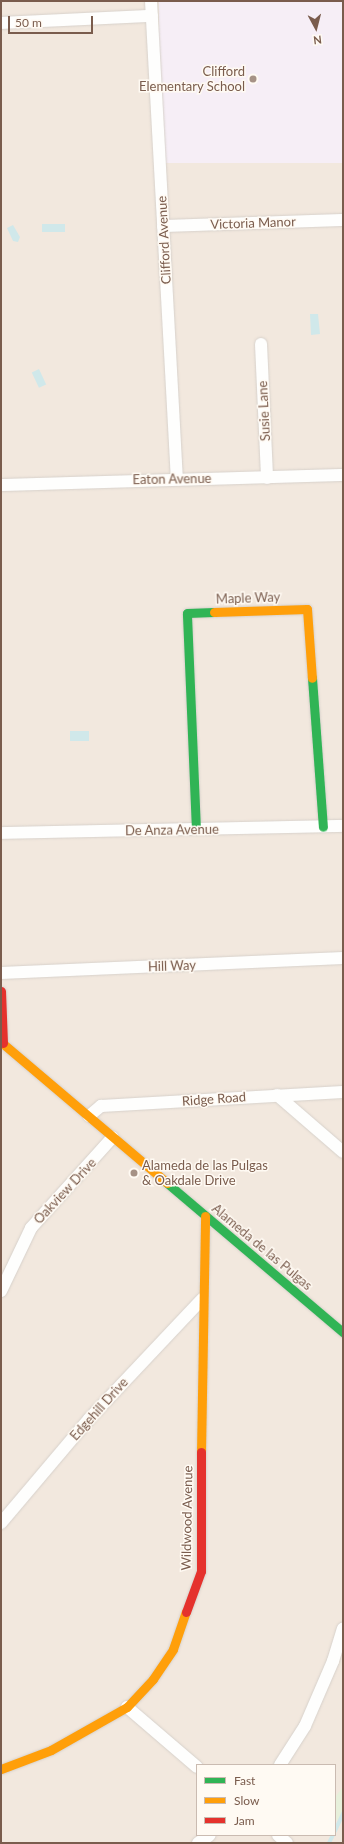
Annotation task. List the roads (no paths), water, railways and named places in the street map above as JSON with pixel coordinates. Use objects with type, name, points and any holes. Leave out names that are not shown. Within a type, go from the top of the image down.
[{"type":"street","name":"Clifford Avenue","points":[[151,1],[176,478]]},
{"type":"street","points":[[1,23],[152,16]]},
{"type":"street","name":"Victoria Manor","points":[[163,226],[343,220]]},
{"type":"street","name":"Susie Lane","points":[[261,344],[267,478]]},
{"type":"street","name":"Eaton Avenue","points":[[1,485],[176,478],[267,478],[343,475]]},
{"type":"street","name":"Maple Way","points":[[196,830],[188,613],[307,608],[323,827]]},
{"type":"street","name":"De Anza Avenue","points":[[1,833],[343,826]]},
{"type":"street","name":"Hill Way","points":[[1,973],[343,958]]},
{"type":"street","points":[[1,991],[2,1043]]},
{"type":"street","name":"Alameda de las Pulgas","points":[[2,1043],[343,1332]]},
{"type":"street","name":"Ridge Road","points":[[89,1116],[101,1106],[343,1092]]},
{"type":"street","points":[[277,1095],[343,1152]]},
{"type":"street","name":"Oakview Drive","points":[[1,1291],[30,1228],[113,1138]]},
{"type":"street","name":"Wildwood Avenue","points":[[1,1769],[58,1747],[92,1730],[127,1707],[153,1679],[173,1649],[200,1571],[202,1299],[205,1216]]},
{"type":"street","name":"Edgehill Drive","points":[[1,1523],[89,1419],[202,1299]]},
{"type":"street","points":[[281,1764],[306,1726],[333,1661],[343,1628]]},
{"type":"street","points":[[127,1707],[196,1766]]},
{"type":"street","points":[[198,1843],[208,1836]]},
{"type":"street","points":[[279,1836],[287,1843]]},
{"type":"water","points":[[42,224],[65,224],[65,232],[42,232]]},
{"type":"water","points":[[13,225],[20,237],[18,242],[13,241],[7,228]]},
{"type":"water","points":[[310,314],[318,314],[320,334],[311,335]]},
{"type":"water","points":[[39,369],[46,384],[39,388],[32,372]]},
{"type":"water","points":[[70,731],[89,731],[89,741],[70,741]]},
{"type":"waterway","points":[[336,1829],[343,1814]]},
{"type":"waterway","points":[[329,1843],[332,1836]]},
{"type":"place","name":"Clifford Elementary School","points":[[253,79]]},
{"type":"place","name":"Alameda de las Pulgas & Oakdale Drive","points":[[134,1173]]}]
